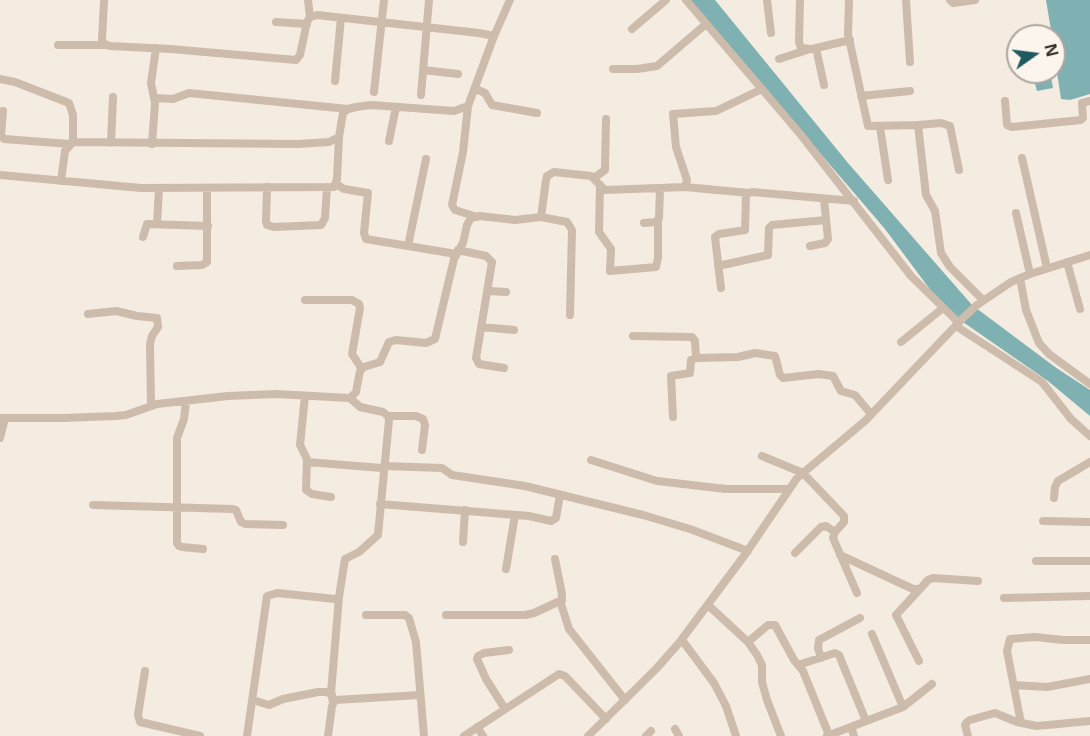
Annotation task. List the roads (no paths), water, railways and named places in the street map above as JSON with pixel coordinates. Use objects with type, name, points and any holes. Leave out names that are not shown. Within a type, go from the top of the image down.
[{"type":"street","points":[[58,45],[156,48],[296,60],[300,55],[308,20],[308,0]]},
{"type":"street","points":[[374,92],[384,0]]},
{"type":"street","points":[[421,94],[429,0]]},
{"type":"street","points":[[510,0],[468,106],[463,152],[452,205],[455,210],[474,216],[515,220],[541,217],[567,222],[572,230],[570,315]]},
{"type":"street","points":[[632,29],[666,0]]},
{"type":"street","points":[[686,0],[762,88],[854,201],[911,276],[959,322],[1041,382],[1071,419],[1090,436]]},
{"type":"street","points":[[767,0],[771,33]]},
{"type":"street","points":[[800,0],[799,42],[801,48],[812,49]]},
{"type":"street","points":[[849,0],[850,40],[868,126],[941,123],[950,126],[959,170]]},
{"type":"street","points":[[906,0],[910,62]]},
{"type":"street","points":[[950,0],[953,3],[975,0]]},
{"type":"street","points":[[104,1],[102,40],[105,45]]},
{"type":"street","points":[[276,22],[308,20],[317,15],[494,36]]},
{"type":"street","points":[[335,81],[341,18]]},
{"type":"street","points":[[614,69],[657,66],[706,24]]},
{"type":"street","points":[[779,59],[850,40]]},
{"type":"street","points":[[152,144],[154,98],[151,83],[156,48]]},
{"type":"street","points":[[812,49],[824,85]]},
{"type":"street","points":[[423,70],[458,74]]},
{"type":"street","points":[[0,79],[69,103],[73,115],[72,143],[65,151],[61,181]]},
{"type":"street","points":[[685,187],[687,180],[676,147],[673,114],[716,111],[762,88]]},
{"type":"street","points":[[476,89],[485,93],[492,105],[537,113]]},
{"type":"street","points":[[861,96],[910,91]]},
{"type":"street","points":[[154,98],[173,99],[189,93],[348,109],[371,105],[454,111],[468,106]]},
{"type":"street","points":[[111,143],[113,97]]},
{"type":"street","points":[[1005,100],[1007,125],[1012,127],[1081,120],[1083,118],[1082,103],[1090,100]]},
{"type":"street","points":[[389,141],[396,107]]},
{"type":"street","points":[[267,188],[266,221],[270,226],[321,225],[325,218],[332,186],[343,114],[348,109]]},
{"type":"street","points":[[3,111],[1,135],[4,139],[72,143],[298,144],[328,142],[339,137]]},
{"type":"street","points":[[606,119],[605,170],[597,181],[599,232],[611,249],[610,271],[656,267],[660,189]]},
{"type":"street","points":[[918,125],[926,195],[935,211],[941,253],[980,303]]},
{"type":"street","points":[[880,127],[888,180]]},
{"type":"street","points":[[1022,158],[1047,268]]},
{"type":"street","points":[[408,246],[426,159]]},
{"type":"street","points":[[541,217],[546,180],[550,173],[575,173],[597,181],[605,190],[685,187],[854,201]]},
{"type":"street","points":[[0,175],[159,188],[332,186],[368,194],[364,233],[366,239],[490,258],[493,267],[477,362],[484,366],[504,368]]},
{"type":"street","points":[[157,224],[159,188]]},
{"type":"street","points":[[177,266],[202,265],[207,262],[207,188]]},
{"type":"street","points":[[721,288],[715,237],[745,230],[745,196],[749,192]]},
{"type":"street","points":[[810,246],[827,242],[824,199]]},
{"type":"street","points":[[1016,213],[1030,274]]},
{"type":"street","points":[[362,369],[380,362],[387,345],[392,340],[426,343],[435,339],[457,252],[463,243],[468,220],[474,216]]},
{"type":"street","points":[[644,223],[658,220]]},
{"type":"street","points":[[718,266],[768,255],[769,228],[772,225],[826,220]]},
{"type":"street","points":[[143,237],[147,224],[208,226]]},
{"type":"street","points":[[588,736],[682,640],[748,550],[789,489],[803,473],[871,414],[959,322],[980,303],[1020,278],[1090,255]]},
{"type":"street","points":[[1067,262],[1080,309]]},
{"type":"street","points":[[1020,278],[1026,310],[1039,343],[1049,354],[1090,384]]},
{"type":"street","points":[[489,291],[506,292]]},
{"type":"street","points":[[305,300],[352,300],[359,304],[352,354],[362,369],[356,392],[350,398]]},
{"type":"street","points":[[901,342],[944,308]]},
{"type":"street","points":[[88,314],[116,311],[157,318],[158,327],[150,344],[151,406]]},
{"type":"street","points":[[482,327],[514,330]]},
{"type":"street","points":[[633,336],[692,337],[695,341],[696,358]]},
{"type":"street","points":[[673,417],[672,376],[690,373],[691,360],[755,353],[772,355],[777,360],[779,372],[783,378],[819,374],[833,376],[841,392],[855,395],[871,414]]},
{"type":"street","points":[[0,438],[3,418],[116,416],[151,406],[228,396],[276,394],[350,398],[360,407],[382,412],[388,416],[416,416],[423,419],[425,424],[422,450]]},
{"type":"street","points":[[305,396],[300,445],[307,462],[306,490],[312,494],[331,497]]},
{"type":"street","points":[[186,402],[184,419],[177,433],[176,535],[179,546],[203,549]]},
{"type":"street","points":[[328,736],[333,698],[339,597],[345,559],[359,552],[369,541],[377,538],[389,425],[388,416]]},
{"type":"street","points":[[762,456],[803,473],[844,516],[844,522],[833,538],[857,593]]},
{"type":"street","points":[[591,460],[657,481],[726,489],[789,489]]},
{"type":"street","points":[[307,462],[382,468],[385,466],[442,468],[455,475],[525,486],[671,523],[748,550]]},
{"type":"street","points":[[1054,498],[1058,481],[1090,462]]},
{"type":"street","points":[[380,504],[465,510],[554,520],[560,495]]},
{"type":"street","points":[[93,505],[233,508],[241,522],[245,524],[283,525]]},
{"type":"street","points":[[463,542],[465,510]]},
{"type":"street","points":[[506,569],[514,515]]},
{"type":"street","points":[[1043,521],[1090,522]]},
{"type":"street","points":[[795,553],[821,527],[826,526],[835,532]]},
{"type":"street","points":[[840,555],[913,589],[920,589]]},
{"type":"street","points":[[555,559],[561,585],[563,611],[571,633],[625,700]]},
{"type":"street","points":[[1036,561],[1090,561]]},
{"type":"street","points":[[919,661],[896,615],[930,579],[978,581]]},
{"type":"street","points":[[246,736],[267,596],[272,593],[335,599],[339,597]]},
{"type":"street","points":[[1004,598],[1090,596]]},
{"type":"street","points":[[446,615],[525,615],[562,600]]},
{"type":"street","points":[[708,606],[748,642],[762,665],[762,682],[781,736]]},
{"type":"street","points":[[366,615],[405,615],[409,618],[416,642],[423,736]]},
{"type":"street","points":[[820,658],[819,640],[860,618]]},
{"type":"street","points":[[748,642],[772,624],[775,625],[812,689],[828,736],[903,707],[933,684]]},
{"type":"street","points":[[872,634],[903,707]]},
{"type":"street","points":[[1021,723],[1007,651],[1010,639],[1035,637],[1090,640]]},
{"type":"street","points":[[682,640],[714,683],[726,706],[736,736]]},
{"type":"street","points":[[505,709],[486,679],[477,659],[484,653],[509,650]]},
{"type":"street","points":[[798,665],[835,654],[839,655],[866,721]]},
{"type":"street","points":[[145,670],[138,715],[140,722],[200,736]]},
{"type":"street","points":[[464,736],[561,674],[606,719]]},
{"type":"street","points":[[1014,685],[1047,687],[1090,679]]},
{"type":"street","points":[[253,700],[269,705],[295,696],[318,692],[333,698],[420,695]]},
{"type":"street","points":[[968,736],[965,725],[967,722],[989,714],[999,713],[1021,723],[1037,726],[1090,721]]},
{"type":"street","points":[[477,727],[483,736]]},
{"type":"street","points":[[851,727],[854,736]]},
{"type":"water","points":[[689,0],[715,0],[848,163],[972,305],[1090,390],[1090,416],[1048,381],[950,313],[885,229]]},
{"type":"water","points":[[1046,0],[1090,0],[1090,94],[1070,100],[1061,99],[1059,84],[1066,84],[1066,24],[1050,24]]},
{"type":"water","points":[[1035,84],[1052,84],[1053,88],[1037,91]]}]
